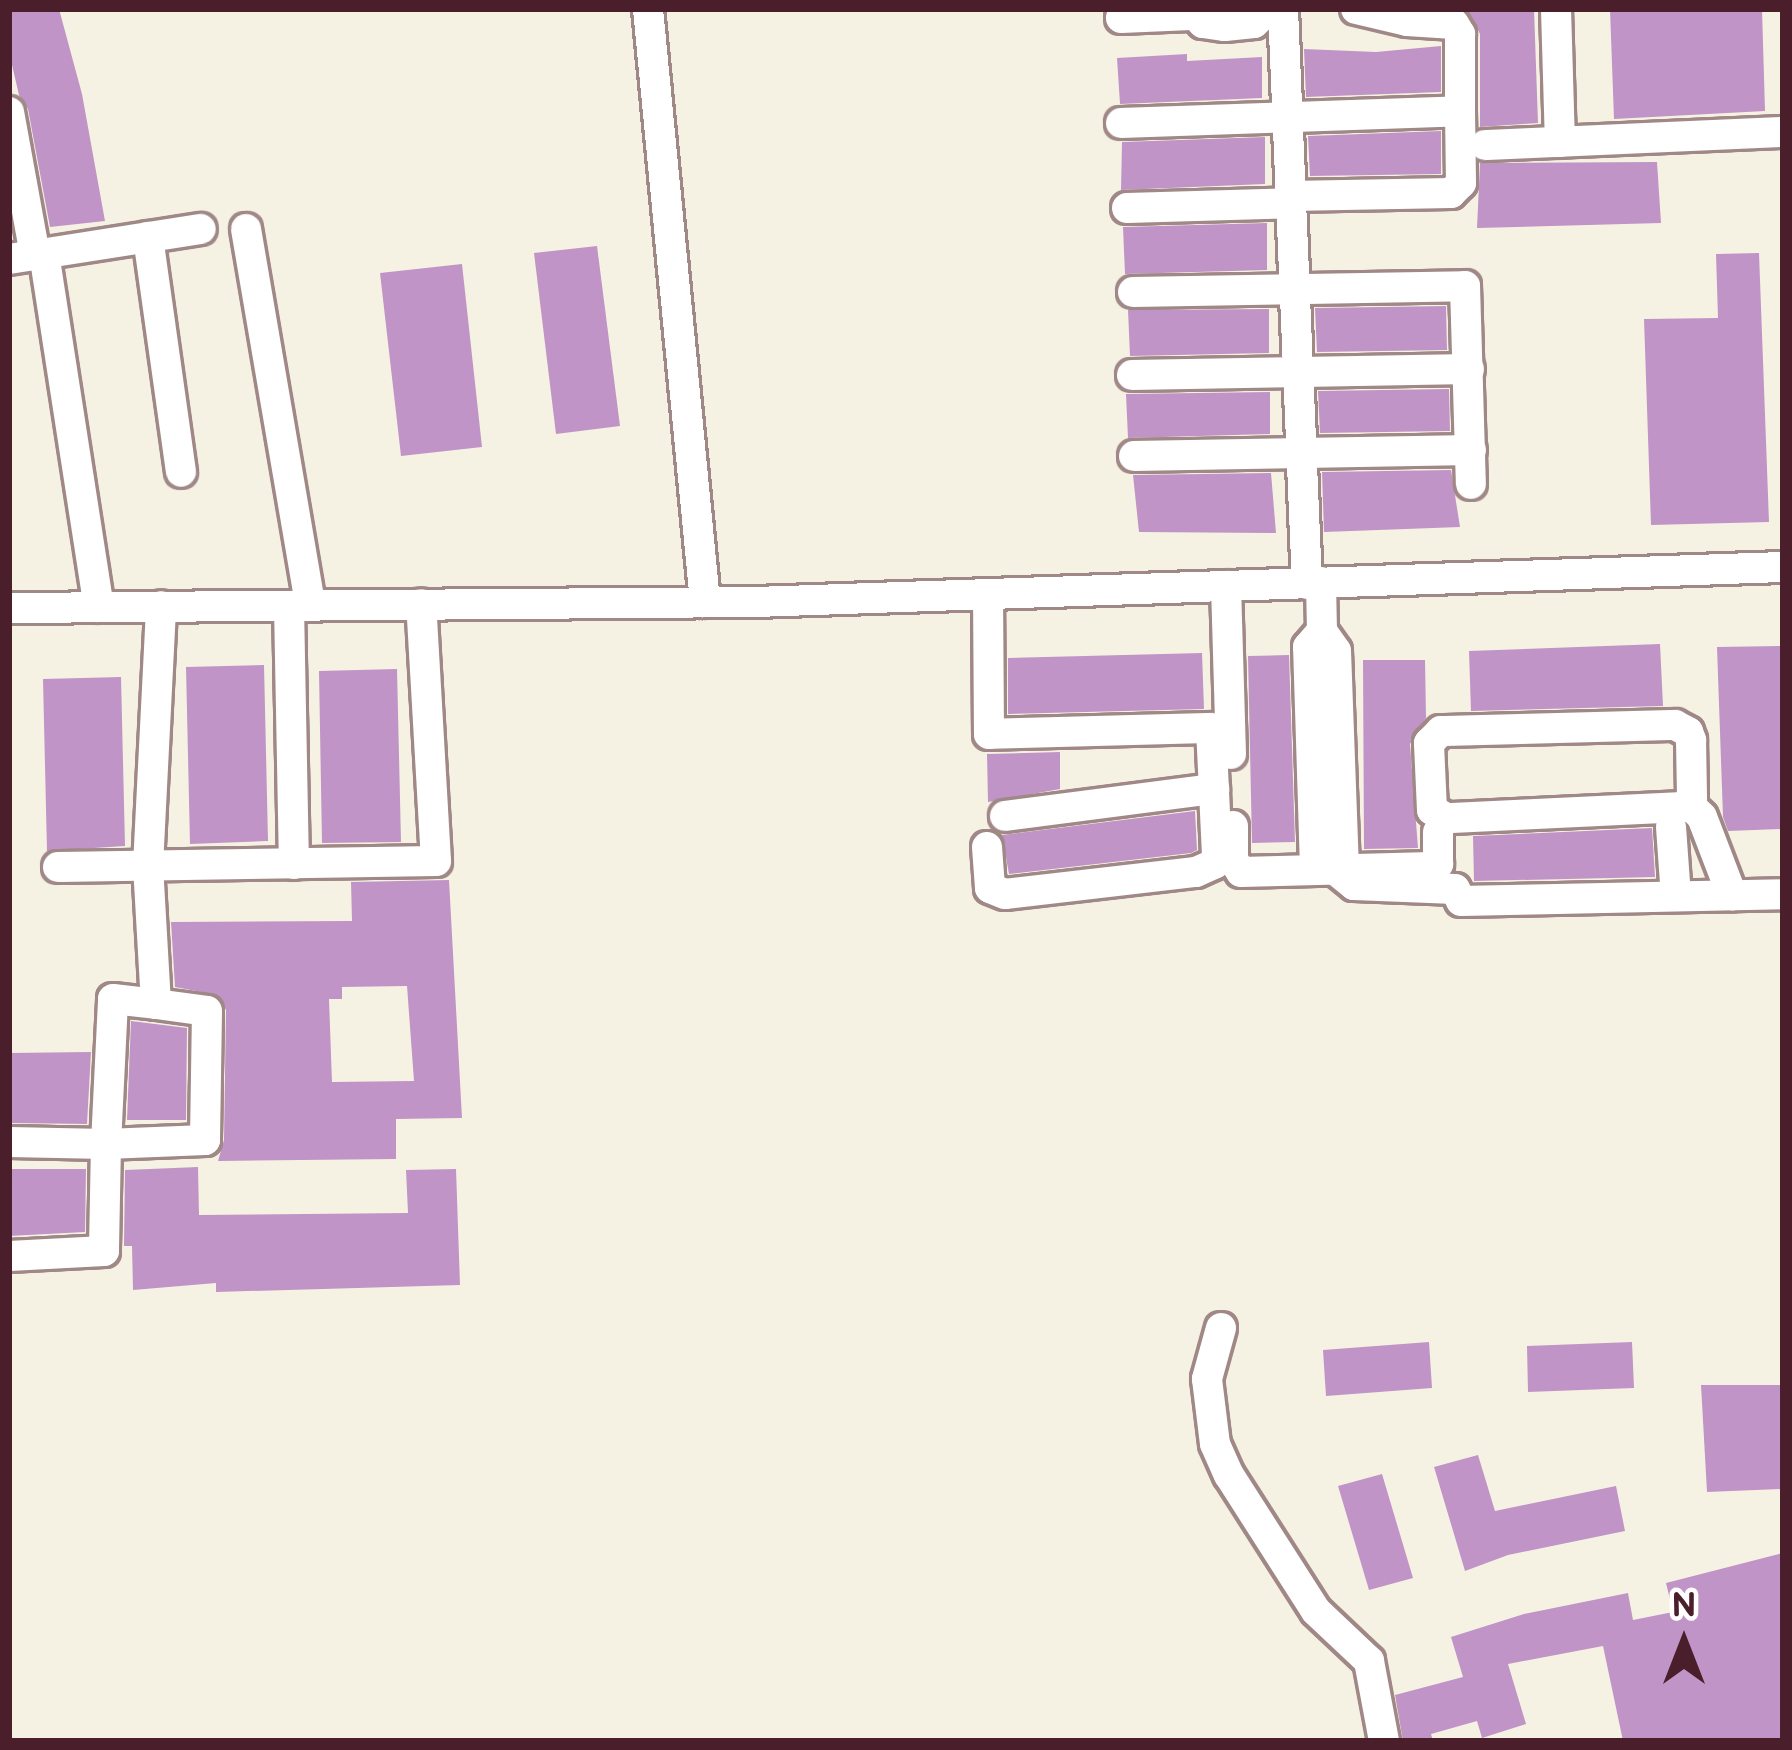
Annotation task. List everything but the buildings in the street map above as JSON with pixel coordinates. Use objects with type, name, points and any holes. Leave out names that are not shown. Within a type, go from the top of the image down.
[{"type":"street","points":[[648,9],[705,602]]},
{"type":"street","points":[[1120,18],[1190,12],[1225,26],[1253,22],[1269,9]]},
{"type":"street","points":[[1283,9],[1301,453],[1322,631],[1308,647],[1330,868]]},
{"type":"street","points":[[1556,9],[1560,142]]},
{"type":"street","points":[[1127,208],[1450,193],[1461,183],[1458,28],[1372,10]]},
{"type":"street","points":[[1121,123],[1460,110]]},
{"type":"street","points":[[9,112],[29,255],[99,607]]},
{"type":"street","points":[[1485,145],[1783,132]]},
{"type":"street","points":[[29,255],[201,229]]},
{"type":"street","points":[[246,229],[299,605],[294,863]]},
{"type":"street","points":[[148,237],[182,472]]},
{"type":"street","points":[[1133,292],[1465,286],[1472,484]]},
{"type":"street","points":[[1132,375],[1469,369]]},
{"type":"street","points":[[1134,456],[1471,450]]},
{"type":"street","points":[[9,608],[705,602],[1783,567]]},
{"type":"street","points":[[987,848],[994,893],[1196,872],[1214,864],[1211,728],[1217,586]]},
{"type":"street","points":[[1217,586],[1235,866],[1241,872],[1436,866],[1447,825]]},
{"type":"street","points":[[988,594],[989,734],[1211,728]]},
{"type":"street","points":[[58,867],[436,861],[422,604]]},
{"type":"street","points":[[155,1004],[148,866],[161,607]]},
{"type":"street","points":[[1676,896],[1688,732],[1675,724],[1441,730],[1429,743],[1430,805],[1447,825],[1461,902],[1783,894]]},
{"type":"street","points":[[1005,816],[1214,789]]},
{"type":"street","points":[[1447,825],[1702,817],[1732,895]]},
{"type":"street","points":[[1330,868],[1366,888],[1455,889]]},
{"type":"street","points":[[9,1142],[106,1144],[206,1140],[207,1011],[112,999],[106,1144],[104,1251],[9,1256]]},
{"type":"street","points":[[1221,1328],[1207,1379],[1215,1444],[1229,1475],[1316,1611],[1369,1661],[1384,1741]]}]
